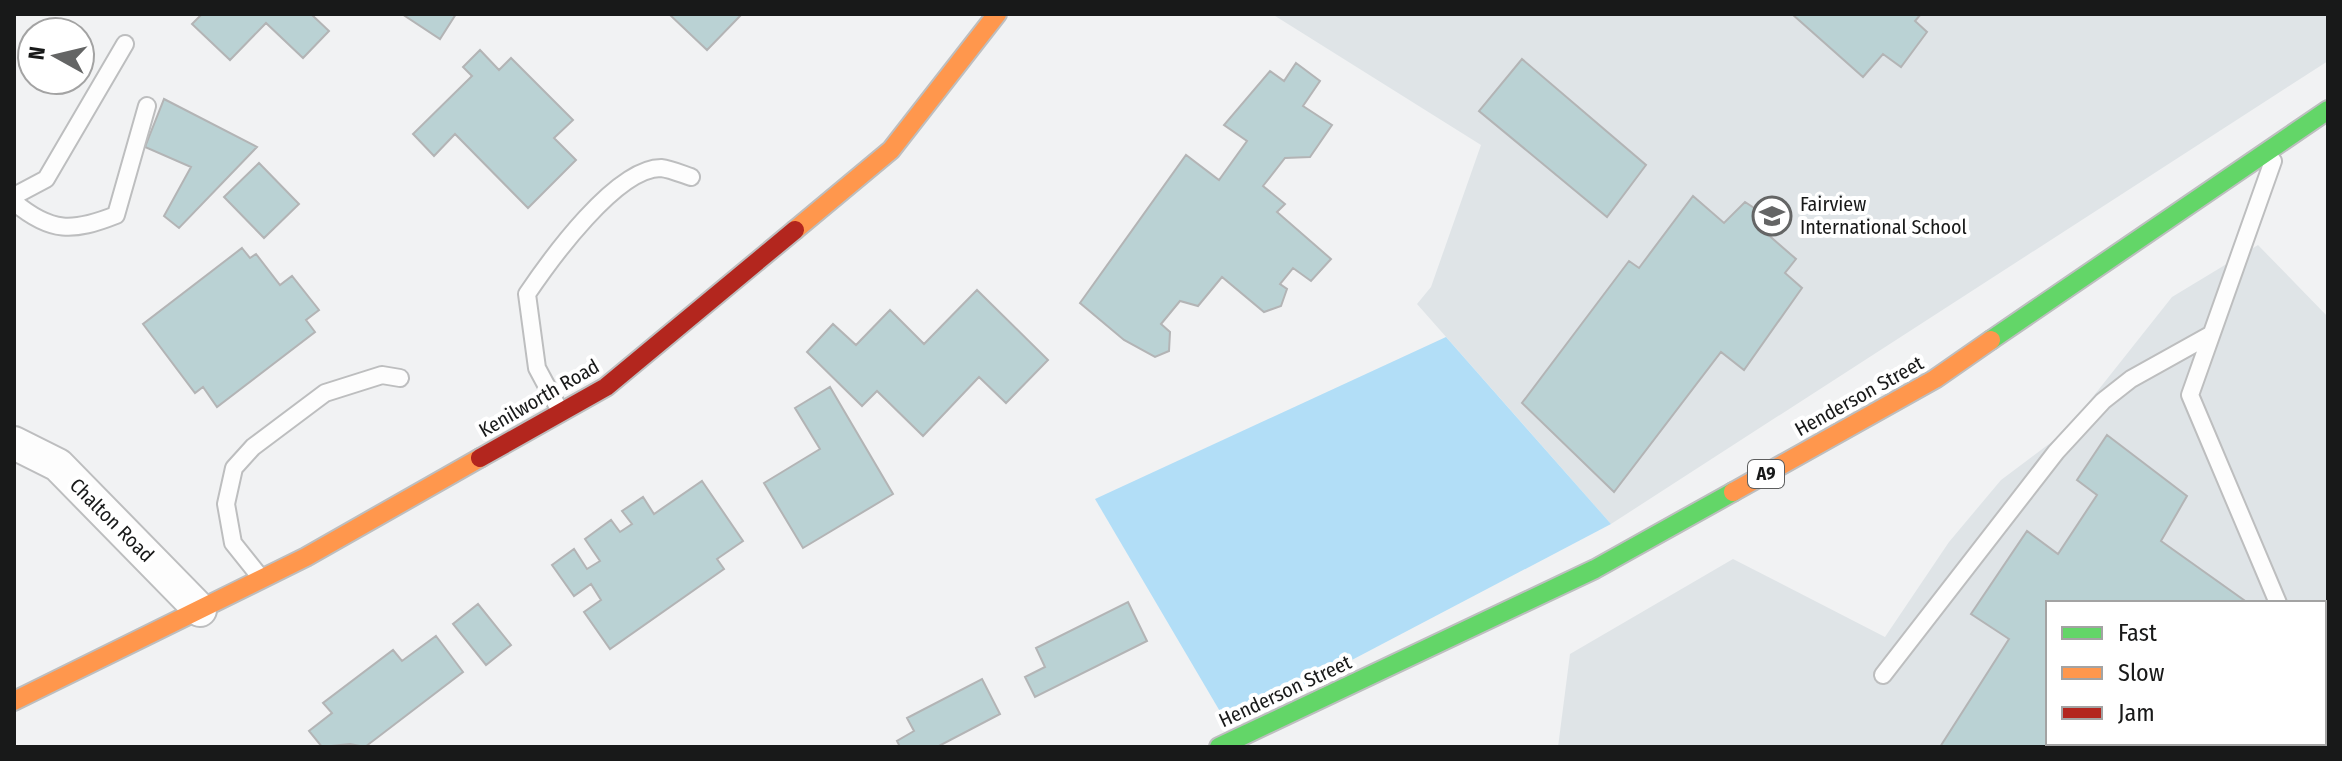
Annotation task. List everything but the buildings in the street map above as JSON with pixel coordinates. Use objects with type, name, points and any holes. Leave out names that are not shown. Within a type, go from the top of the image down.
[{"type":"main road","name":"Kenilworth Road","points":[[14,701],[262,579],[606,387],[891,150],[997,14]]},
{"type":"main road","name":"Henderson Street","points":[[1219,747],[1595,569],[1935,379],[2328,110]]},
{"type":"main road","name":"Henderson Street","points":[[2280,143],[2328,116]]},
{"type":"street","name":"Chalton Road","points":[[14,443],[58,465],[200,610]]},
{"type":"lane","points":[[14,196],[46,179],[125,44]]},
{"type":"lane","points":[[14,202],[36,221],[81,229],[116,215],[147,106]]},
{"type":"lane","points":[[2277,601],[2190,395],[2280,143]]},
{"type":"lane","points":[[561,413],[537,368],[527,294],[563,241],[625,180],[660,168],[691,177]]},
{"type":"lane","points":[[1883,675],[2037,475],[2103,401],[2131,379],[2210,335]]},
{"type":"lane","points":[[262,579],[233,543],[226,504],[234,468],[253,447],[325,393],[382,375],[400,378]]},
{"type":"shaded area","name":"Fairview International School","points":[[1272,14],[2328,14],[2328,61],[1611,524],[1417,304],[1431,287],[1481,145]]},
{"type":"shaded area","points":[[2258,245],[2328,317],[2328,747],[1558,747],[1570,654],[1733,559],[1885,637],[1949,542],[2001,480],[2065,432],[2172,297]]},
{"type":"shaded area","points":[[1446,337],[1611,524],[1228,725],[1095,499]]},
{"type":"traffic: fast","points":[[1991,340],[2328,110]]},
{"type":"traffic: fast","points":[[1219,747],[1595,569],[1733,492]]},
{"type":"traffic: slow","points":[[795,230],[891,150],[997,14]]},
{"type":"traffic: slow","points":[[1733,492],[1935,379],[1991,340]]},
{"type":"traffic: slow","points":[[14,701],[306,557],[480,458]]},
{"type":"traffic: jam","points":[[480,458],[606,387],[795,230]]},
{"type":"place","name":"Fairview International School","points":[[1772,216]]}]
